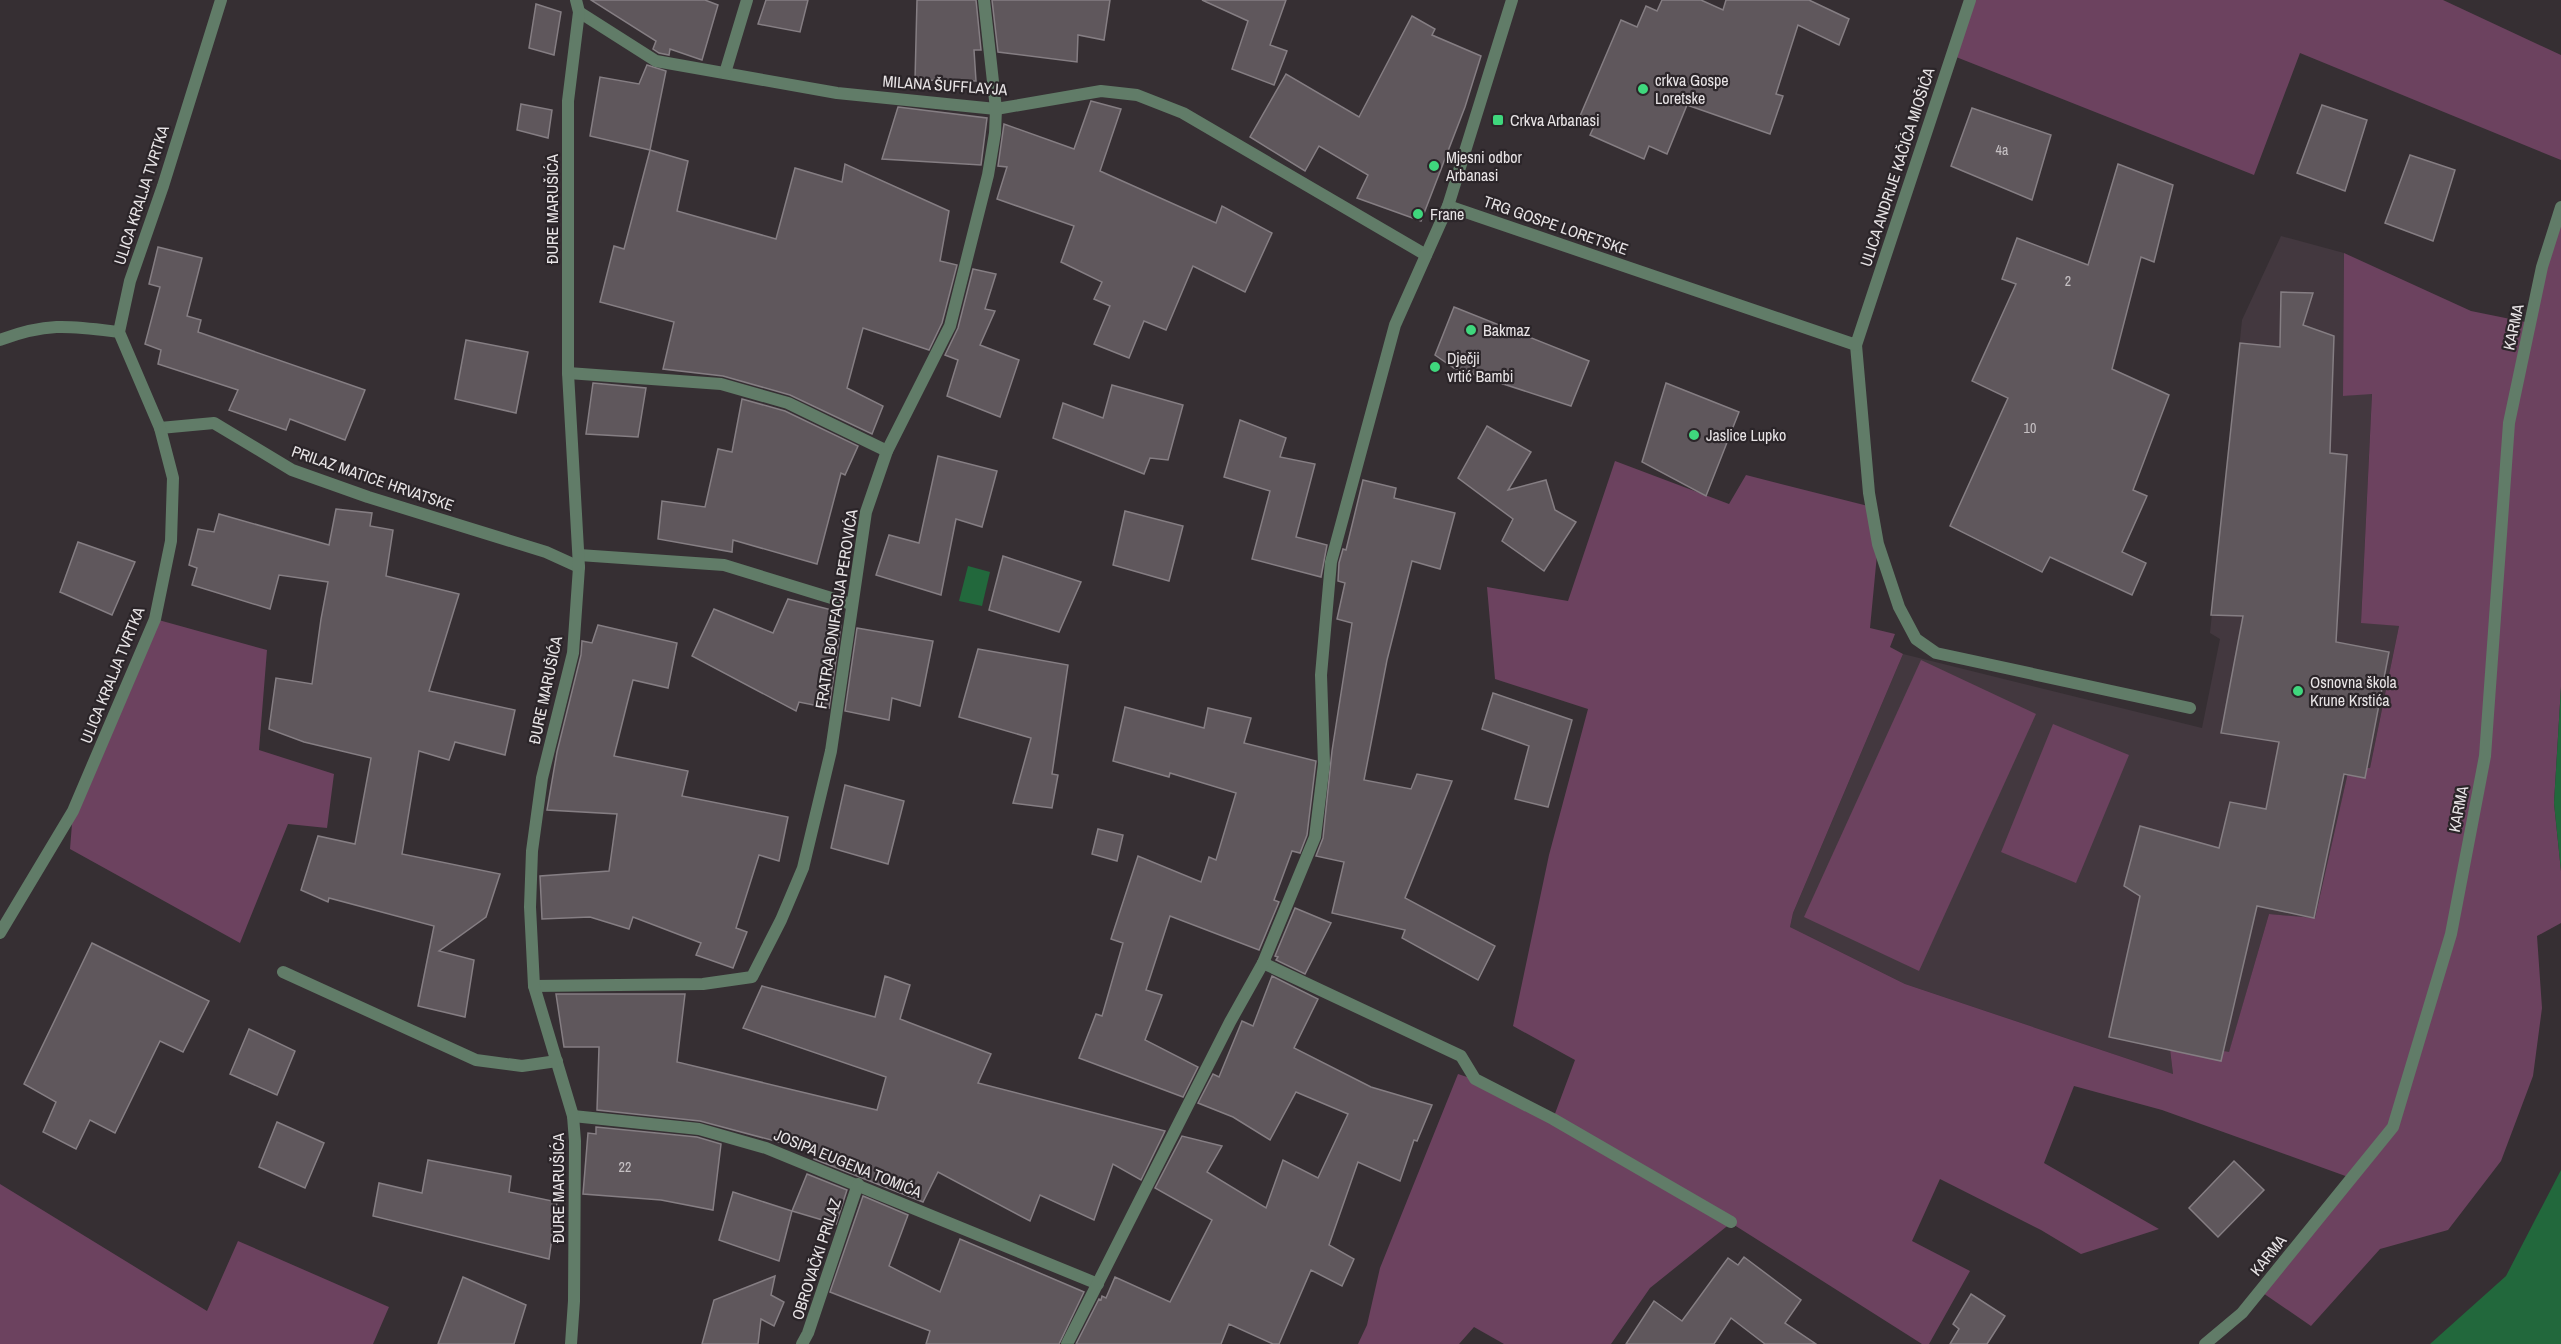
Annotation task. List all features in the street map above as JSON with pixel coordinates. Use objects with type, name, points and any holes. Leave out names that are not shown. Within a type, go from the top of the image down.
[{"type":"street","name":"ULICA KRALJA TVRTKA","points":[[2,925],[73,811],[155,619],[171,541],[172,478],[160,428],[119,332],[130,281],[163,186],[221,0]]},
{"type":"street","points":[[725,74],[747,0]]},
{"type":"street","name":"FRATRA BONIFACIJA PEROVIĆA","points":[[534,986],[703,984],[752,977],[781,920],[803,868],[831,751],[866,512],[887,451],[950,326],[988,175],[996,133],[996,109],[984,0]]},
{"type":"street","points":[[1067,1344],[1230,1022],[1263,963],[1315,837],[1324,764],[1321,675],[1330,562],[1395,325],[1448,206],[1512,0]]},
{"type":"street","name":"ULICA ANDRIJE KAČIĆA MIOŠIĆA","points":[[1856,345],[1971,0]]},
{"type":"street","name":"MILANA ŠUFFLAYJA","points":[[578,6],[656,61],[837,93],[996,109],[1101,91],[1137,94],[1184,113],[1426,255]]},
{"type":"street","name":"ĐURE MARUŠIĆA","points":[[571,1344],[574,1290],[575,1141],[573,1116],[534,986],[530,907],[532,851],[542,778],[573,653],[579,561],[568,373],[568,101],[578,6]]},
{"type":"street","name":"TRG GOSPE LORETSKE","points":[[1448,206],[1856,345]]},
{"type":"street","name":"KARMA","points":[[2205,1344],[2242,1313],[2393,1127],[2451,934],[2485,756],[2509,423],[2542,267],[2561,207]]},
{"type":"street","points":[[0,340],[26,330],[64,325],[119,332]]},
{"type":"street","points":[[1856,345],[1869,493],[1878,544],[1899,607],[1916,639],[1936,653],[2190,708]]},
{"type":"street","points":[[568,373],[722,384],[788,403],[887,451]]},
{"type":"street","name":"PRILAZ MATICE HRVATSKE","points":[[160,428],[214,423],[292,470],[368,497],[579,561]]},
{"type":"street","points":[[579,561],[724,565],[852,604]]},
{"type":"street","points":[[1263,963],[1461,1056],[1475,1079],[1553,1119],[1731,1222]]},
{"type":"street","points":[[283,972],[476,1060],[522,1066],[557,1061]]},
{"type":"street","name":"JOSIPA EUGENA TOMIĆA","points":[[573,1116],[699,1129],[766,1148],[1098,1284]]},
{"type":"street","name":"OBROVAČKI PRILAZ","points":[[802,1344],[808,1333],[858,1184]]},
{"type":"shaded area","points":[[1970,0],[2443,0],[2561,55],[2561,160],[2300,53],[2254,175],[1951,55]]},
{"type":"shaded area","points":[[2561,207],[2561,687],[2554,803],[2561,871],[2561,923],[2537,936],[2542,1008],[2533,1076],[2501,1161],[2448,1230],[2380,1249],[2311,1326],[2260,1291],[2351,1178],[2162,1110],[2074,1086],[2044,1163],[2159,1229],[2081,1254],[2041,1230],[1940,1179],[1912,1241],[1970,1271],[1929,1344],[1922,1344],[1731,1223],[1650,1288],[1611,1344],[1504,1344],[1474,1327],[1459,1344],[1358,1344],[1367,1325],[1380,1268],[1458,1074],[1485,1083],[1553,1119],[1575,1060],[1513,1026],[1549,855],[1588,709],[1495,679],[1487,587],[1568,601],[1615,461],[1729,504],[1746,475],[1872,507],[1878,544],[1870,628],[1895,634],[1890,647],[1903,654],[1793,913],[1790,927],[1905,984],[2173,1074],[2169,1041],[2229,1052],[2269,914],[2315,918],[2349,768],[2370,768],[2399,626],[2361,623],[2372,394],[2343,396],[2344,253],[2471,311],[2530,323]]},
{"type":"shaded area","name":"Osnovna škola Krune Krstića","points":[[2281,236],[2344,253],[2343,396],[2372,393],[2361,622],[2399,626],[2370,768],[2349,769],[2315,919],[2269,914],[2229,1053],[2169,1042],[2173,1074],[1905,984],[1790,927],[1793,913],[1903,654],[2202,728],[2220,639],[2210,633],[2242,320]]},
{"type":"shaded area","points":[[968,566],[990,572],[982,606],[959,601]]},
{"type":"shaded area","points":[[155,619],[267,650],[259,750],[334,774],[327,828],[288,824],[240,943],[70,849],[73,811]]},
{"type":"shaded area","points":[[1921,660],[2036,714],[1919,971],[1804,917]]},
{"type":"shaded area","points":[[2561,687],[2561,871],[2554,803]]},
{"type":"shaded area","points":[[2053,724],[2129,755],[2076,883],[2001,852]]},
{"type":"shaded area","points":[[2561,1170],[2561,1344],[2430,1344],[2506,1276]]},
{"type":"shaded area","points":[[0,1184],[207,1311],[238,1241],[389,1307],[373,1344],[0,1344]]},
{"type":"building","points":[[591,0],[705,0],[718,5],[702,60],[670,49],[669,55],[659,53],[653,49],[656,41]]},
{"type":"building","points":[[766,0],[808,0],[800,32],[758,24]]},
{"type":"building","points":[[917,0],[976,0],[981,50],[974,50],[976,81],[915,80]]},
{"type":"building","points":[[992,0],[1110,0],[1104,40],[1078,35],[1077,62],[998,52]]},
{"type":"building","points":[[1202,0],[1286,0],[1270,45],[1287,51],[1274,85],[1232,69],[1248,21]]},
{"type":"building","points":[[1662,0],[1701,0],[1723,10],[1726,0],[1809,0],[1849,19],[1839,45],[1798,25],[1776,94],[1783,96],[1770,134],[1687,105],[1667,154],[1649,146],[1644,159],[1590,135],[1596,122],[1580,116],[1621,20],[1637,27],[1646,6],[1657,11]]},
{"type":"building","points":[[536,4],[561,12],[554,55],[529,48]]},
{"type":"building","points":[[1412,16],[1435,29],[1432,35],[1481,56],[1465,107],[1421,221],[1357,198],[1368,175],[1319,146],[1305,171],[1250,137],[1286,74],[1359,117]]},
{"type":"building","points":[[647,65],[666,71],[650,150],[590,136],[600,77],[639,84]]},
{"type":"building","points":[[1091,101],[1121,109],[1100,171],[1216,223],[1222,206],[1272,233],[1245,292],[1193,266],[1166,330],[1144,321],[1129,358],[1094,344],[1110,306],[1094,299],[1102,282],[1061,262],[1074,226],[997,199],[1007,167],[998,166],[1004,124],[1074,149]]},
{"type":"building","points":[[521,104],[552,110],[548,138],[517,130]]},
{"type":"building","points":[[2322,105],[2367,120],[2345,191],[2297,173]]},
{"type":"building","points":[[898,107],[987,118],[981,165],[882,159]]},
{"type":"building","points":[[1972,108],[2051,135],[2032,200],[1951,166]]},
{"type":"building","points":[[650,150],[688,161],[677,211],[776,239],[795,168],[842,182],[845,164],[949,211],[940,261],[957,265],[942,323],[929,350],[863,328],[847,388],[883,406],[872,434],[790,395],[723,376],[663,369],[674,322],[600,302],[614,246],[624,249]]},
{"type":"building","points":[[2410,155],[2455,170],[2433,241],[2385,223]]},
{"type":"building","points":[[2118,164],[2173,185],[2154,262],[2141,257],[2112,369],[2169,395],[2133,490],[2147,496],[2122,552],[2146,563],[2132,595],[2050,557],[2042,572],[1950,526],[2008,398],[1972,381],[2016,284],[2002,279],[2017,238],[2088,265]]},
{"type":"building","points":[[158,247],[202,258],[187,316],[201,320],[198,332],[365,390],[345,440],[290,419],[286,430],[229,410],[238,390],[158,364],[161,350],[145,344],[160,287],[149,284]]},
{"type":"building","points":[[973,269],[996,274],[985,309],[995,311],[980,345],[1019,360],[1000,417],[947,396],[958,360],[945,355],[958,328]]},
{"type":"building","points":[[2281,292],[2313,293],[2303,325],[2334,336],[2330,453],[2347,455],[2336,642],[2389,652],[2365,778],[2344,774],[2314,918],[2257,906],[2221,1061],[2109,1037],[2140,896],[2124,886],[2140,826],[2219,848],[2230,802],[2266,809],[2279,742],[2221,733],[2243,616],[2211,615],[2240,343],[2280,347]]},
{"type":"building","points":[[1454,307],[1589,361],[1571,406],[1454,368],[1435,355]]},
{"type":"building","points":[[466,340],[528,352],[516,413],[455,399]]},
{"type":"building","points":[[593,383],[646,388],[638,437],[586,434]]},
{"type":"building","points":[[1666,383],[1739,412],[1706,496],[1642,462]]},
{"type":"building","points":[[1112,385],[1183,405],[1168,460],[1150,458],[1144,474],[1053,438],[1063,403],[1103,418]]},
{"type":"building","points":[[742,399],[785,411],[858,446],[845,475],[841,473],[817,564],[733,540],[732,552],[658,539],[662,501],[705,507],[718,449],[732,452]]},
{"type":"building","points":[[1240,420],[1286,438],[1280,457],[1315,464],[1296,537],[1327,545],[1321,577],[1252,559],[1270,491],[1224,477]]},
{"type":"building","points":[[1487,426],[1531,452],[1508,490],[1546,480],[1555,510],[1576,522],[1544,571],[1502,541],[1513,519],[1458,478]]},
{"type":"building","points":[[938,456],[997,471],[982,527],[956,519],[941,595],[876,575],[889,535],[919,543]]},
{"type":"building","points":[[1363,480],[1396,488],[1394,498],[1455,513],[1440,569],[1412,561],[1387,660],[1364,780],[1411,789],[1417,774],[1452,781],[1405,898],[1495,946],[1478,980],[1402,938],[1405,930],[1332,913],[1344,862],[1316,856],[1323,838],[1332,751],[1352,623],[1337,619],[1345,583],[1338,581],[1339,563],[1343,549],[1346,550]]},
{"type":"building","points":[[336,509],[372,513],[370,526],[393,530],[386,576],[459,594],[429,691],[515,710],[505,755],[455,742],[449,760],[419,751],[402,854],[500,874],[486,917],[439,951],[474,960],[465,1017],[418,1006],[434,926],[329,898],[328,902],[301,890],[318,836],[355,844],[371,758],[304,742],[269,729],[276,678],[312,684],[328,582],[279,575],[270,609],[192,585],[197,568],[189,565],[198,529],[214,532],[219,514],[329,545]]},
{"type":"building","points":[[1125,511],[1183,526],[1169,581],[1113,565]]},
{"type":"building","points":[[78,542],[135,562],[112,615],[60,592]]},
{"type":"building","points":[[1003,556],[1081,582],[1059,632],[989,610]]},
{"type":"building","points":[[788,599],[832,610],[830,623],[841,625],[829,708],[799,702],[796,711],[692,656],[714,609],[773,633]]},
{"type":"building","points":[[598,625],[677,643],[668,688],[633,680],[614,756],[688,771],[682,796],[788,817],[779,861],[759,855],[736,928],[747,932],[733,968],[696,955],[701,943],[633,917],[629,929],[590,917],[542,919],[540,876],[609,871],[617,814],[547,810],[557,752],[581,655],[582,641],[592,643]]},
{"type":"building","points":[[857,628],[933,641],[920,706],[892,698],[889,720],[845,711]]},
{"type":"building","points":[[978,649],[1068,665],[1052,774],[1058,775],[1052,808],[1013,803],[1031,738],[959,717]]},
{"type":"building","points":[[1493,693],[1572,720],[1548,807],[1515,799],[1529,746],[1482,729]]},
{"type":"building","points":[[1125,707],[1204,728],[1208,708],[1251,718],[1244,743],[1316,761],[1307,835],[1300,853],[1292,851],[1274,900],[1279,902],[1259,950],[1170,916],[1146,990],[1162,995],[1145,1040],[1198,1067],[1183,1097],[1079,1058],[1096,1014],[1102,1016],[1123,943],[1111,939],[1138,856],[1201,882],[1209,857],[1216,860],[1236,793],[1170,773],[1169,777],[1113,761]]},
{"type":"building","points":[[845,785],[904,801],[888,864],[831,848]]},
{"type":"building","points":[[1098,829],[1123,835],[1117,861],[1092,854]]},
{"type":"building","points":[[1295,908],[1331,923],[1305,974],[1276,960],[1278,957],[1275,956]]},
{"type":"building","points":[[92,943],[209,1001],[183,1052],[160,1041],[115,1133],[90,1120],[76,1149],[43,1132],[56,1102],[24,1084]]},
{"type":"building","points":[[885,976],[910,985],[900,1019],[991,1054],[978,1083],[1165,1131],[1141,1180],[1113,1164],[1094,1220],[1040,1195],[1030,1221],[938,1172],[923,1202],[814,1159],[816,1152],[700,1121],[597,1110],[599,1047],[564,1047],[556,994],[685,994],[677,1062],[877,1110],[886,1077],[743,1028],[762,986],[875,1017]]},
{"type":"building","points":[[1272,976],[1318,999],[1294,1048],[1371,1087],[1432,1105],[1417,1141],[1414,1140],[1400,1181],[1358,1162],[1329,1245],[1354,1259],[1342,1286],[1311,1270],[1279,1344],[1273,1344],[1229,1324],[1221,1344],[1076,1344],[1099,1299],[1101,1300],[1102,1296],[1106,1298],[1115,1277],[1170,1302],[1212,1220],[1155,1188],[1182,1136],[1222,1146],[1207,1172],[1266,1208],[1283,1160],[1318,1178],[1348,1114],[1296,1092],[1270,1140],[1233,1117],[1198,1103],[1213,1074],[1219,1077],[1242,1021],[1253,1026]]},
{"type":"building","points":[[249,1029],[295,1051],[277,1095],[230,1074]]},
{"type":"building","points":[[277,1122],[324,1143],[305,1188],[259,1167]]},
{"type":"building","points":[[596,1127],[697,1137],[721,1144],[713,1210],[661,1200],[583,1194],[588,1133],[596,1134]]},
{"type":"building","points":[[428,1160],[511,1176],[509,1192],[557,1202],[549,1259],[373,1216],[379,1183],[422,1193]]},
{"type":"building","points":[[2234,1161],[2264,1190],[2218,1237],[2189,1208]]},
{"type":"building","points":[[807,1174],[847,1190],[836,1224],[792,1211]]},
{"type":"building","points":[[733,1192],[792,1211],[779,1261],[719,1240]]},
{"type":"building","points":[[863,1196],[908,1215],[889,1266],[940,1292],[960,1239],[1084,1292],[1059,1344],[926,1344],[930,1331],[830,1292]]},
{"type":"building","points":[[1744,1257],[1801,1300],[1785,1323],[1816,1344],[1765,1344],[1731,1318],[1714,1344],[1626,1344],[1654,1301],[1682,1321],[1728,1258],[1738,1265]]},
{"type":"building","points":[[775,1276],[771,1295],[784,1302],[774,1326],[761,1319],[758,1344],[702,1344],[714,1300]]},
{"type":"building","points":[[463,1277],[526,1305],[514,1344],[438,1344]]},
{"type":"building","points":[[1971,1294],[2005,1316],[1987,1344],[1950,1344],[1959,1329],[1953,1324]]},
{"type":"place","name":"crkva Gospe Loretske","points":[[1643,89]]},
{"type":"place","name":"Crkva Arbanasi","points":[[1498,120]]},
{"type":"place","name":"Mjesni odbor Arbanasi","points":[[1434,166]]},
{"type":"place","name":"Frane","points":[[1418,214]]},
{"type":"place","name":"Bakmaz","points":[[1471,330]]},
{"type":"place","name":"Dječji vrtić Bambi","points":[[1435,367]]},
{"type":"place","name":"Jaslice Lupko","points":[[1694,435]]},
{"type":"place","name":"Osnovna škola Krune Krstića","points":[[2298,691]]}]
